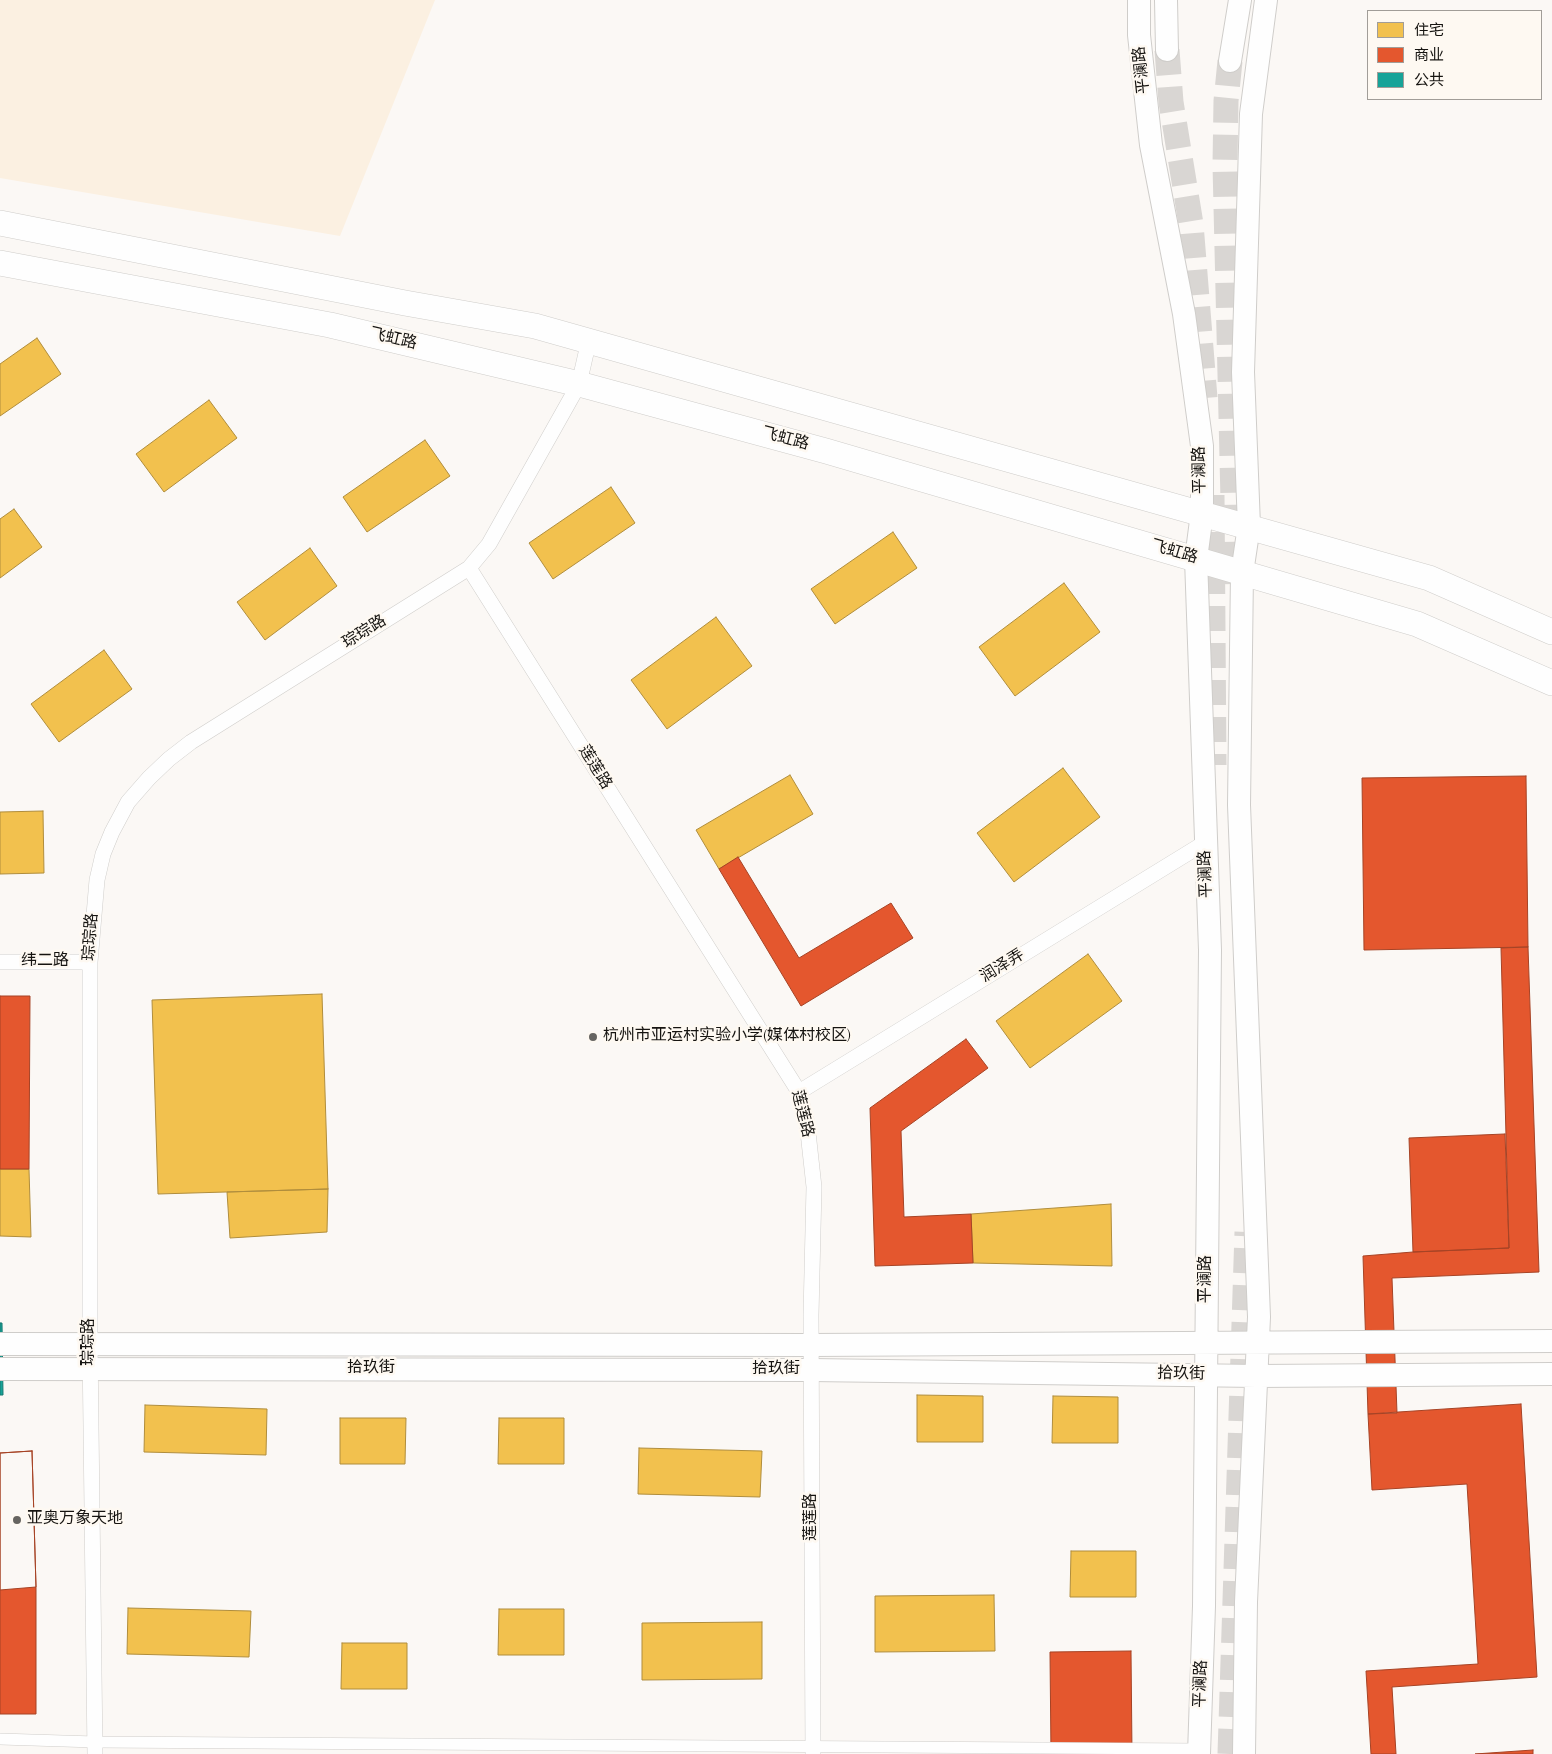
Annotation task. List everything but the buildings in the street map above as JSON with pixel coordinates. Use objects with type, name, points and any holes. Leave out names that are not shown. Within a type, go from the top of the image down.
[{"type":"main road","name":"平澜路","points":[[1139,0],[1139,35],[1150,145],[1184,314],[1202,446],[1202,513],[1196,559],[1210,950],[1204,1606],[1199,1752]]},
{"type":"main road","points":[[1166,0],[1167,50]]},
{"type":"main road","points":[[1230,61],[1240,0]]},
{"type":"main road","points":[[1244,1754],[1246,1602],[1259,1317],[1240,805],[1242,573],[1248,526],[1243,372],[1251,114],[1266,0]]},
{"type":"main road","points":[[0,224],[404,303],[535,326],[1428,578],[1552,632]]},
{"type":"main road","name":"飞虹路","points":[[0,263],[330,325],[580,384],[826,451],[1417,624],[1552,683]]},
{"type":"main road","name":"拾玖街","points":[[0,1344],[811,1345],[1552,1341]]},
{"type":"main road","name":"拾玖街","points":[[0,1370],[811,1370],[1256,1376],[1552,1374]]},
{"type":"street","name":"琮琮路","points":[[95,1748],[90,1369],[90,962],[97,880],[103,854],[128,802],[149,778],[192,742],[469,568],[489,544],[580,384],[588,340]]},
{"type":"street","name":"莲莲路","points":[[469,568],[799,1092],[806,1122],[814,1187],[811,1345],[813,1751]]},
{"type":"street","name":"润泽弄","points":[[799,1092],[1206,842]]},
{"type":"street","name":"纬二路","points":[[0,962],[90,962]]},
{"type":"street","points":[[0,1740],[95,1748],[1199,1752]]},
{"type":"shaded area","points":[[0,0],[435,0],[340,236],[0,178]]},
{"type":"tunnel","points":[[1167,50],[1171,102],[1191,224],[1205,398]]},
{"type":"tunnel","points":[[1230,61],[1226,101],[1225,165],[1235,584]]},
{"type":"tunnel","points":[[1212,495],[1214,765]]},
{"type":"tunnel","points":[[1230,1754],[1247,1232]]},
{"type":"place","name":"杭州市亚运村实验小学(媒体村校区)","points":[[593,1037]]},
{"type":"place","name":"亚奥万象天地","points":[[17,1520]]}]
